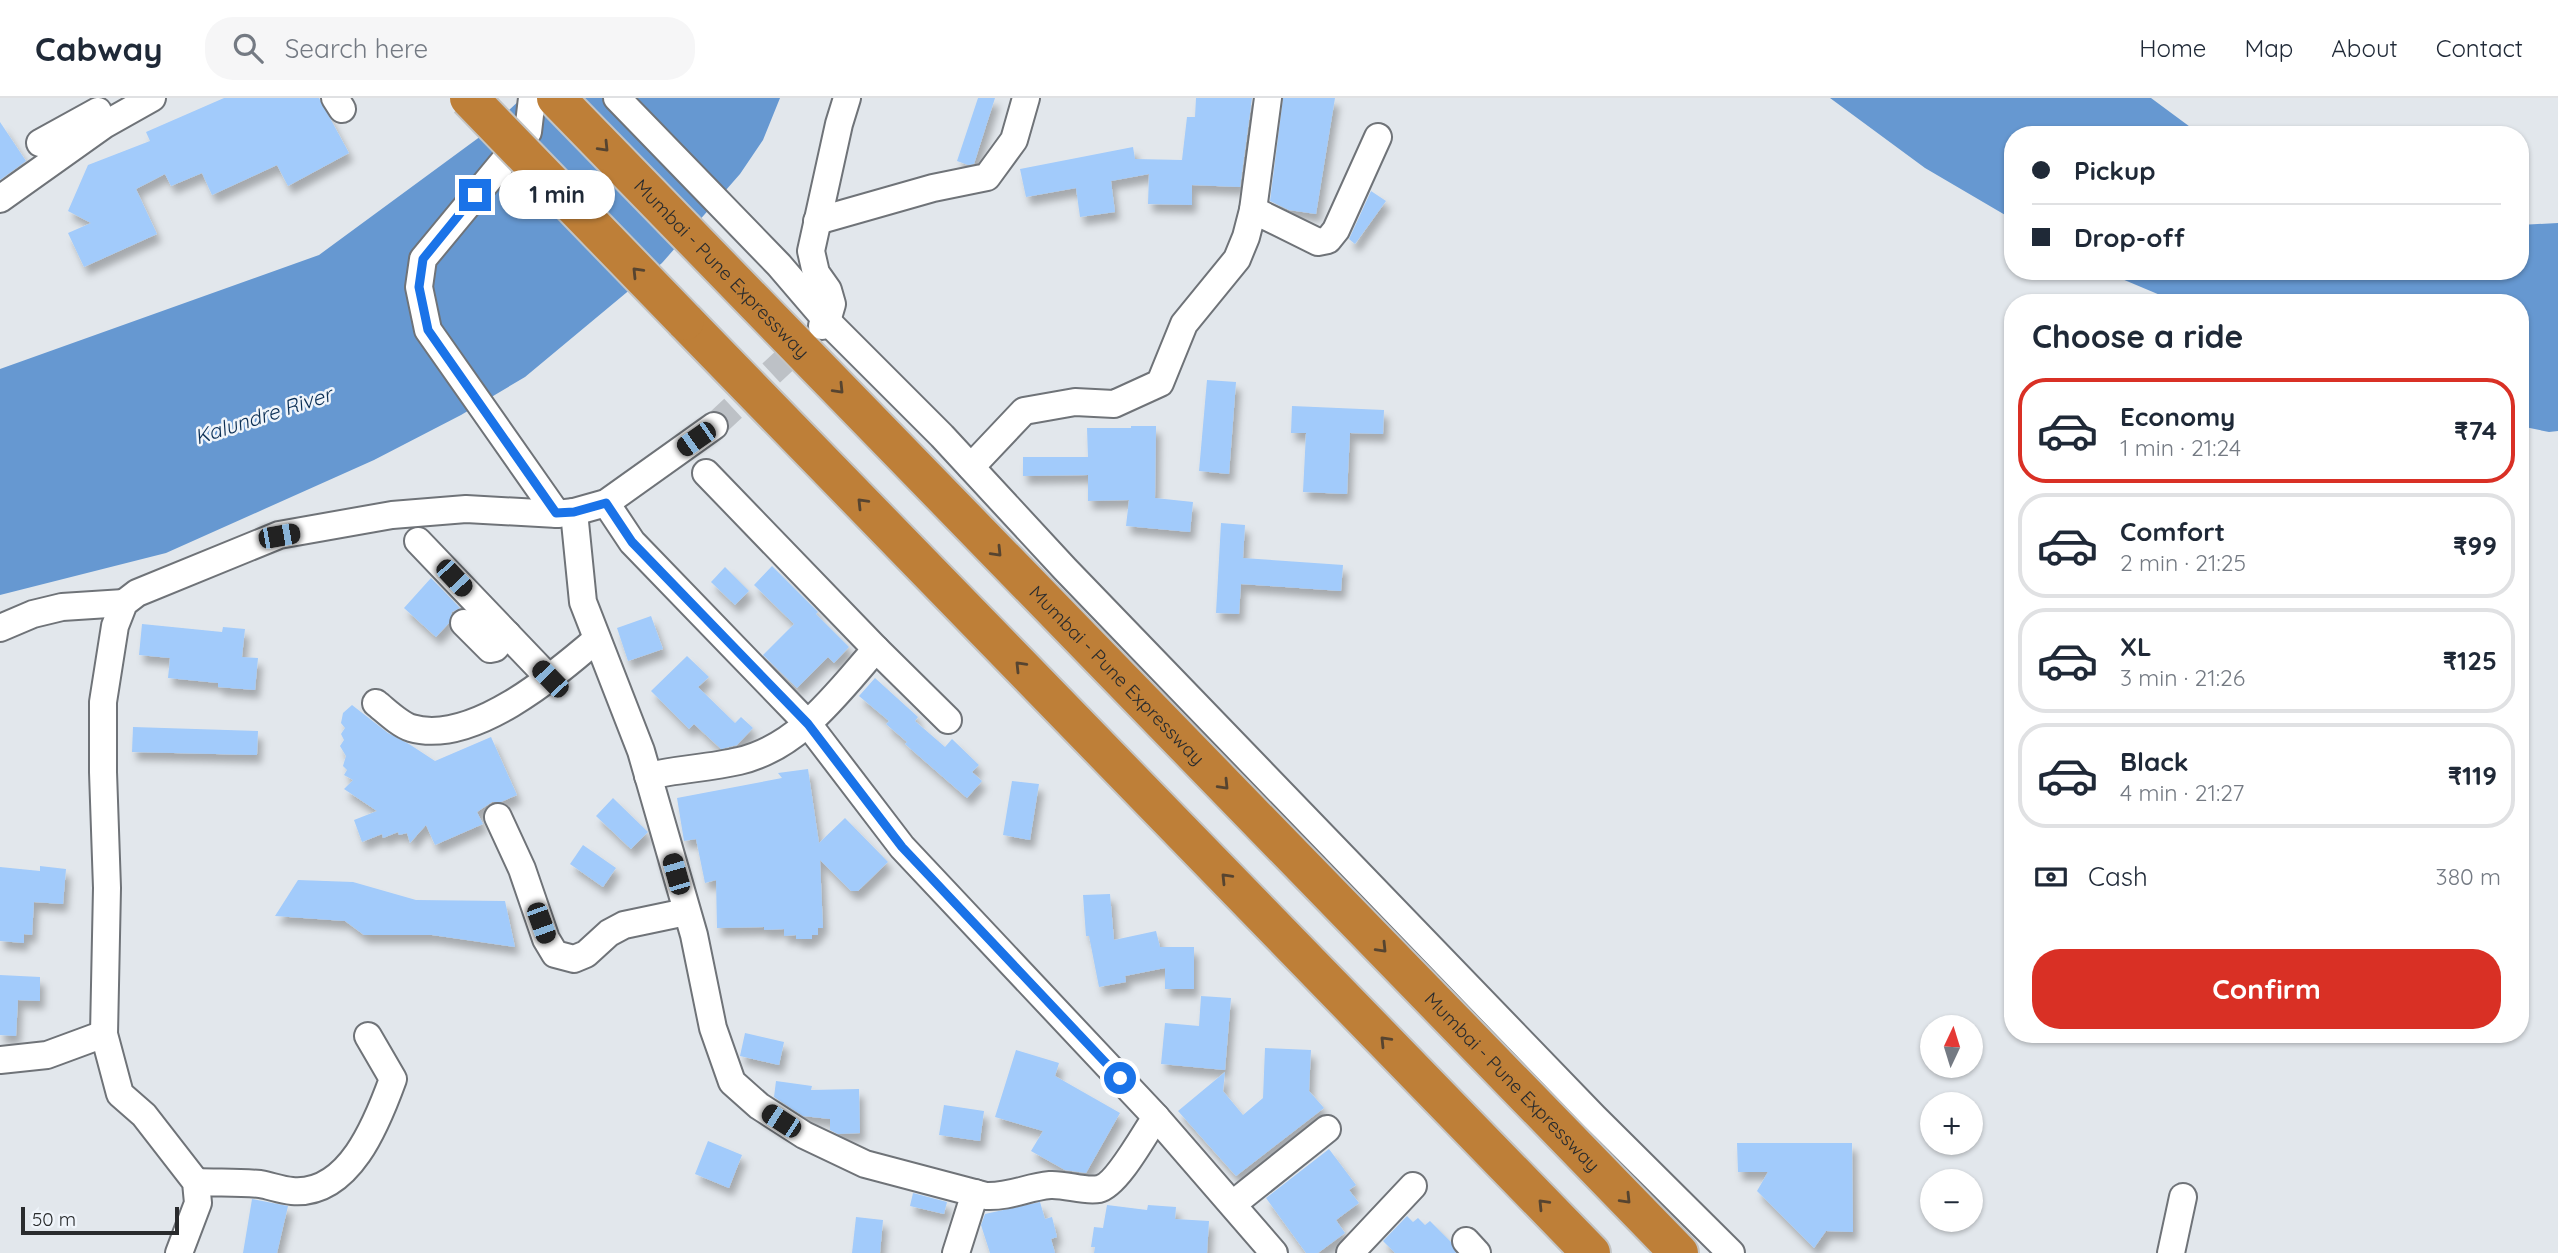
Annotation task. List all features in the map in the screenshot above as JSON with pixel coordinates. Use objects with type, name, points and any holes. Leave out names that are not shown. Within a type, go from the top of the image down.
[{"type":"highway","points":[[469,98],[1591,1253]]},
{"type":"highway","name":"Mumbai - Pune Expressway","points":[[556,98],[1679,1253]]},
{"type":"street","points":[[40,143],[98,111],[152,98]]},
{"type":"street","points":[[531,98],[528,132],[423,259],[419,287],[428,330],[565,513],[583,602],[641,751],[694,935],[713,1028],[732,1083],[759,1106],[804,1135],[864,1164],[986,1196],[1004,1197],[1053,1185],[1100,1189],[1108,1185],[1119,1172],[1156,1117]]},
{"type":"street","points":[[617,98],[779,265],[821,326],[971,467],[1074,579],[1566,1088],[1731,1253]]},
{"type":"street","points":[[821,326],[832,304],[828,290],[816,273],[811,251],[847,98]]},
{"type":"street","points":[[817,221],[933,188],[988,177],[1014,140],[1026,98]]},
{"type":"street","points":[[971,467],[1024,411],[1075,402],[1114,404],[1160,383],[1184,324],[1237,259],[1247,237],[1268,98]]},
{"type":"street","points":[[0,199],[98,111]]},
{"type":"street","points":[[1253,210],[1318,242],[1328,240],[1336,230],[1378,137]]},
{"type":"street","points":[[179,1253],[198,1203],[196,1182],[144,1115],[120,1094],[104,1034],[107,888],[103,702],[115,626],[124,603],[137,593],[279,536],[392,515],[466,509],[565,513],[606,503],[714,426]]},
{"type":"street","points":[[705,472],[948,720]]},
{"type":"street","points":[[606,503],[632,542],[808,724],[902,847],[1156,1117],[1273,1253]]},
{"type":"street","points":[[418,541],[550,679]]},
{"type":"street","points":[[0,628],[33,614],[62,607],[124,603]]},
{"type":"street","points":[[464,623],[491,649],[507,634]]},
{"type":"street","points":[[376,703],[410,728],[437,731],[470,723],[508,707],[550,679],[597,639]]},
{"type":"street","points":[[648,776],[740,760],[768,750],[808,724],[876,649]]},
{"type":"street","points":[[498,817],[522,869],[546,939],[555,954],[574,959],[586,954],[609,933],[624,925],[686,912]]},
{"type":"street","points":[[0,1060],[47,1055],[104,1034]]},
{"type":"street","points":[[196,1182],[260,1184],[293,1191],[322,1187],[345,1170],[383,1106],[393,1079],[368,1036]]},
{"type":"street","points":[[1233,1204],[1326,1129]]},
{"type":"street","points":[[1358,1250],[1413,1186]]},
{"type":"street","points":[[957,1253],[975,1193]]},
{"type":"street","points":[[2171,1253],[2183,1197]]},
{"type":"water","name":"Kalundre River","points":[[522,98],[780,98],[763,140],[740,174],[662,263],[525,377],[461,415],[374,460],[166,553],[0,595],[0,369],[319,255],[481,136]]},
{"type":"water","points":[[1830,98],[2151,98],[2189,126],[2004,126],[2004,214],[1925,168]]},
{"type":"water","points":[[2558,223],[2558,431],[2529,428],[2529,294],[2158,294],[2124,280],[2529,280],[2529,225]]},
{"type":"building","points":[[224,98],[319,98],[349,153],[288,186],[277,165],[212,195],[202,173],[171,186],[165,174],[136,189],[157,234],[84,267],[68,233],[91,223],[68,211],[88,165],[150,141],[146,132]]},
{"type":"building","points":[[978,98],[995,98],[974,164],[968,165],[957,161]]},
{"type":"building","points":[[1196,98],[1252,98],[1240,187],[1192,185],[1192,205],[1148,204],[1149,174],[1111,181],[1115,212],[1080,217],[1076,188],[1026,197],[1020,169],[1133,147],[1135,159],[1182,160],[1187,117],[1195,117]]},
{"type":"building","points":[[1283,98],[1335,98],[1316,214],[1289,210],[1270,201]]},
{"type":"building","points":[[0,122],[26,161],[0,180]]},
{"type":"building","points":[[1371,191],[1386,201],[1355,244],[1349,239]]},
{"type":"building","points":[[1207,380],[1236,382],[1229,474],[1199,471]]},
{"type":"building","points":[[1292,406],[1384,410],[1383,434],[1350,433],[1347,494],[1303,492],[1306,433],[1291,433]]},
{"type":"building","points":[[1156,426],[1155,498],[1193,502],[1190,532],[1126,526],[1129,500],[1088,501],[1088,475],[1023,476],[1023,457],[1088,457],[1087,428]]},
{"type":"building","points":[[1221,523],[1245,525],[1243,558],[1343,565],[1341,591],[1241,584],[1239,614],[1216,613]]},
{"type":"building","points":[[772,566],[849,647],[834,663],[828,657],[797,688],[763,655],[794,624],[754,585]]},
{"type":"building","points":[[725,567],[749,591],[735,605],[711,582]]},
{"type":"building","points":[[431,578],[460,608],[452,612],[449,623],[436,637],[404,608]]},
{"type":"building","points":[[651,616],[663,649],[628,661],[617,628]]},
{"type":"building","points":[[142,624],[222,632],[223,627],[245,629],[242,657],[258,658],[255,690],[168,678],[170,658],[139,655]]},
{"type":"building","points":[[687,656],[709,677],[698,687],[735,723],[741,717],[753,728],[737,745],[721,749],[694,724],[689,729],[651,691]]},
{"type":"building","points":[[875,678],[918,717],[915,721],[945,747],[952,739],[979,765],[972,772],[982,781],[967,798],[905,744],[907,742],[886,724],[889,721],[859,696]]},
{"type":"building","points":[[352,705],[388,733],[435,761],[491,737],[517,795],[501,802],[492,802],[477,812],[483,824],[435,845],[426,825],[410,843],[407,833],[399,835],[398,832],[383,838],[382,834],[362,842],[354,820],[377,811],[344,789],[353,780],[344,775],[347,770],[343,766],[346,756],[340,746],[344,740],[341,734],[345,728],[341,723],[343,713]]},
{"type":"building","points":[[133,727],[258,731],[257,755],[132,752]]},
{"type":"building","points":[[808,769],[819,843],[845,818],[888,862],[858,891],[851,891],[820,860],[823,928],[818,928],[818,935],[812,935],[812,939],[796,939],[796,935],[784,936],[784,929],[717,928],[716,880],[705,883],[696,839],[684,841],[677,798],[782,778],[778,773]]},
{"type":"building","points":[[1012,781],[1039,784],[1030,840],[1003,835]]},
{"type":"building","points":[[613,798],[648,832],[631,849],[596,816]]},
{"type":"building","points":[[583,845],[616,868],[603,887],[570,864]]},
{"type":"building","points":[[40,866],[66,869],[63,904],[34,902],[32,935],[24,934],[24,943],[0,941],[0,867],[40,871]]},
{"type":"building","points":[[298,880],[353,882],[416,900],[505,901],[515,947],[432,935],[364,935],[345,921],[275,916]]},
{"type":"building","points":[[1110,894],[1114,940],[1156,931],[1160,947],[1194,947],[1194,989],[1165,989],[1165,968],[1125,976],[1126,982],[1099,987],[1089,936],[1086,936],[1083,895]]},
{"type":"building","points":[[0,975],[40,977],[40,1001],[18,1000],[16,1036],[0,1035]]},
{"type":"building","points":[[1201,996],[1231,998],[1225,1070],[1161,1064],[1165,1023],[1199,1026]]},
{"type":"building","points":[[745,1033],[784,1042],[779,1065],[740,1056]]},
{"type":"building","points":[[1265,1048],[1311,1050],[1309,1091],[1324,1108],[1236,1176],[1178,1111],[1225,1072],[1223,1091],[1243,1115],[1263,1098]]},
{"type":"building","points":[[1016,1050],[1059,1063],[1055,1076],[1120,1113],[1086,1173],[1065,1170],[1031,1151],[1043,1131],[995,1117]]},
{"type":"building","points":[[776,1081],[812,1086],[811,1090],[859,1089],[860,1133],[838,1134],[830,1130],[830,1119],[803,1116],[774,1097]]},
{"type":"building","points":[[944,1105],[984,1111],[980,1141],[939,1135]]},
{"type":"building","points":[[708,1141],[742,1155],[729,1188],[695,1174]]},
{"type":"building","points":[[1737,1143],[1852,1143],[1853,1232],[1826,1231],[1814,1248],[1757,1191],[1768,1172],[1738,1172]]},
{"type":"building","points":[[1329,1149],[1356,1185],[1349,1190],[1359,1203],[1336,1220],[1345,1233],[1318,1253],[1306,1253],[1266,1198]]},
{"type":"building","points":[[913,1193],[947,1202],[944,1214],[910,1206]]},
{"type":"building","points":[[252,1199],[288,1206],[277,1253],[243,1253]]},
{"type":"building","points":[[1040,1202],[1045,1219],[1052,1217],[1057,1237],[1051,1239],[1055,1253],[990,1253],[981,1225],[985,1214]]},
{"type":"building","points":[[1107,1205],[1147,1210],[1148,1205],[1176,1207],[1175,1219],[1209,1221],[1207,1253],[1094,1253],[1095,1247],[1091,1247],[1094,1227],[1103,1228]]},
{"type":"building","points":[[1407,1216],[1413,1222],[1418,1218],[1425,1225],[1430,1221],[1451,1242],[1456,1253],[1395,1253],[1383,1241]]},
{"type":"building","points":[[856,1217],[883,1220],[880,1253],[852,1253]]},
{"type":"tunnel","points":[[714,426],[809,338]]},
{"type":"route","points":[[475,195],[423,259],[419,287],[428,330],[556,513],[574,512],[606,503],[632,542],[808,724],[902,847],[1120,1078]]}]
